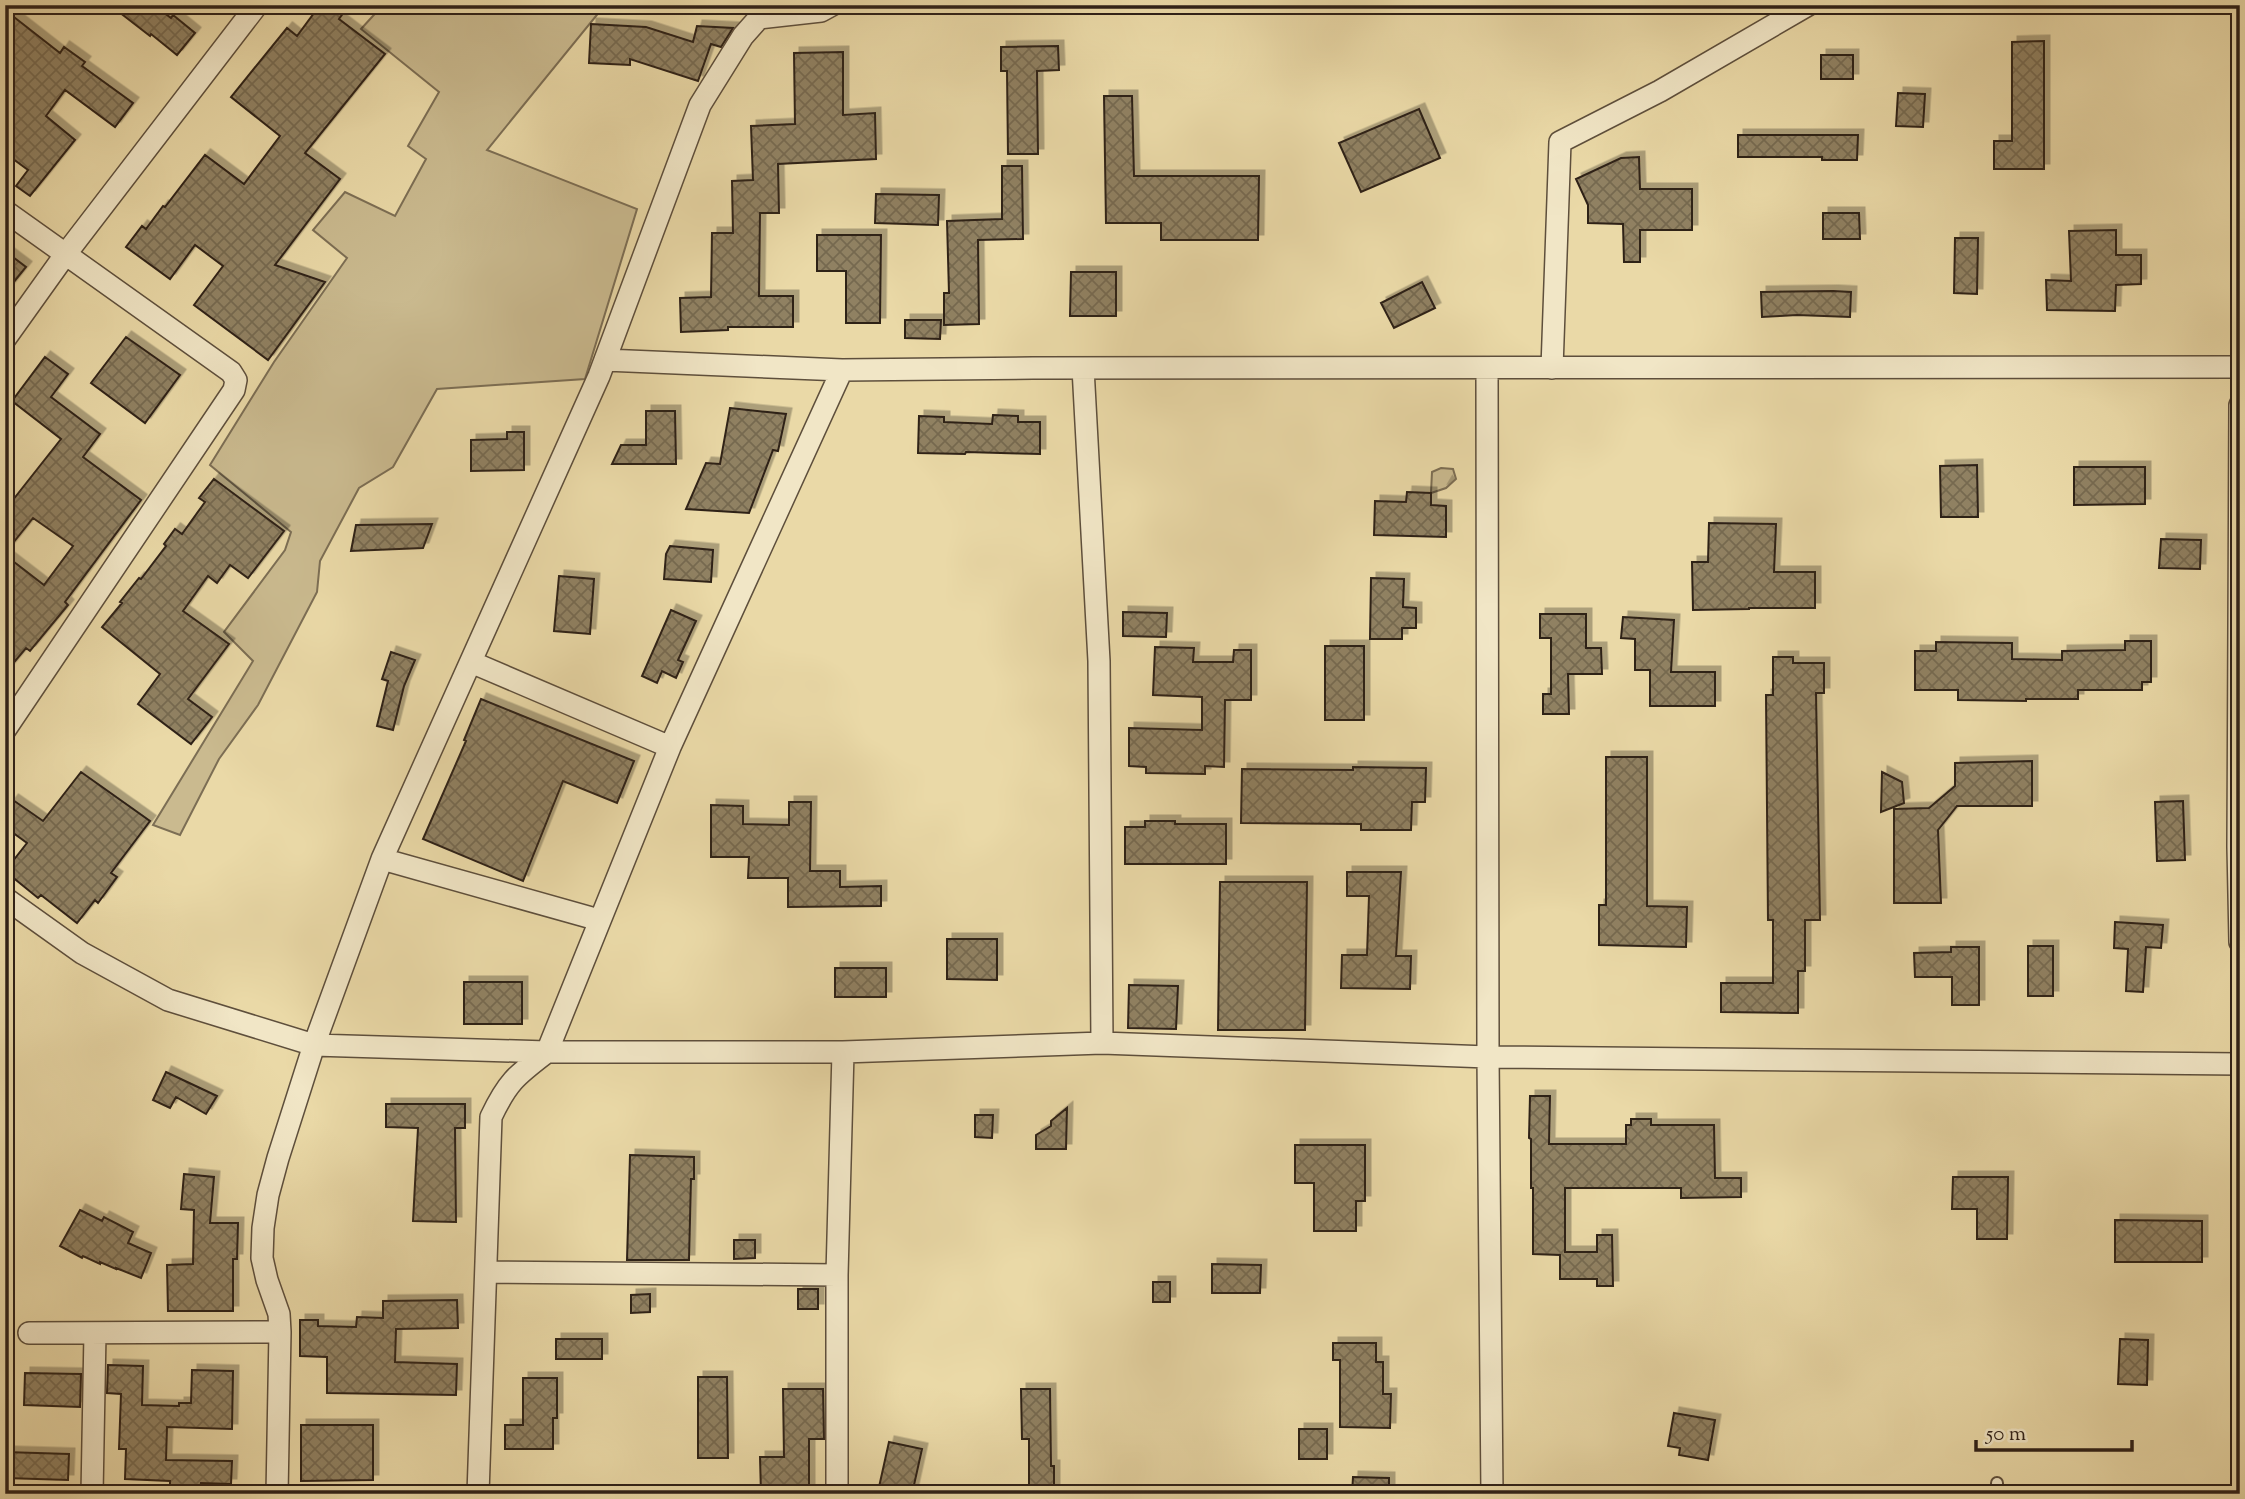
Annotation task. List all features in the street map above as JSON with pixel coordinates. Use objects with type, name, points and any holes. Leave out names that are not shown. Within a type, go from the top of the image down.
[{"type":"street","points":[[5,338],[65,255],[257,5]]},
{"type":"street","points":[[277,1494],[279,1314],[262,1258],[268,1195],[314,1045],[383,859],[605,360],[700,105],[743,36],[759,18],[821,11],[832,5]]},
{"type":"street","points":[[1552,368],[1560,142],[1660,91],[1808,5]]},
{"type":"street","points":[[5,211],[231,372],[236,380],[234,390],[5,730]]},
{"type":"street","points":[[605,360],[842,370],[2240,367]]},
{"type":"street","points":[[1083,368],[1099,661],[1102,1043]]},
{"type":"street","points":[[1487,368],[1492,1494]]},
{"type":"street","points":[[478,1494],[491,1117],[501,1094],[514,1077],[547,1052],[670,747],[842,370]]},
{"type":"street","points":[[2240,405],[2240,942]]},
{"type":"street","points":[[471,662],[670,747]]},
{"type":"street","points":[[383,859],[599,920]]},
{"type":"street","points":[[5,898],[82,953],[168,1000],[314,1045],[547,1052],[843,1052],[1102,1043],[1488,1058],[2240,1064]]},
{"type":"street","points":[[837,1494],[837,1275],[843,1052]]},
{"type":"street","points":[[486,1272],[837,1275]]},
{"type":"street","points":[[29,1333],[280,1332]]},
{"type":"street","points":[[92,1494],[96,1333]]},
{"type":"green space","points":[[383,5],[605,5],[487,150],[637,209],[585,379],[437,389],[393,467],[359,488],[320,561],[317,592],[258,705],[219,759],[180,835],[153,825],[253,661],[224,632],[285,550],[291,532],[210,465],[274,362],[347,258],[313,230],[345,192],[395,216],[426,159],[408,146],[439,92],[361,29]]},
{"type":"green space","points":[[1441,468],[1453,469],[1456,479],[1446,488],[1431,493],[1432,472]]},
{"type":"building","points":[[110,5],[154,5],[171,18],[173,15],[195,33],[177,55]]},
{"type":"building","points":[[320,5],[349,5],[339,19],[385,54],[305,153],[340,179],[275,265],[325,282],[268,360],[194,305],[223,266],[195,245],[170,279],[126,247],[142,226],[146,229],[163,206],[165,207],[205,155],[244,184],[280,136],[231,97],[287,28],[297,36]]},
{"type":"building","points":[[5,10],[60,53],[64,47],[85,62],[82,66],[133,103],[115,127],[65,90],[46,116],[75,140],[30,196],[16,186],[28,170],[5,153]]},
{"type":"building","points":[[591,24],[646,27],[693,42],[697,26],[733,28],[721,47],[711,44],[698,81],[630,59],[630,65],[589,63]]},
{"type":"building","points":[[2044,41],[2044,169],[1994,169],[1994,141],[2012,141],[2012,42]]},
{"type":"building","points":[[1058,46],[1059,70],[1037,71],[1038,154],[1008,154],[1007,71],[1001,71],[1001,47]]},
{"type":"building","points":[[843,52],[843,115],[875,113],[876,159],[778,164],[779,213],[760,213],[759,296],[793,296],[793,327],[728,327],[728,330],[681,332],[680,298],[711,297],[712,233],[733,233],[732,181],[753,180],[751,126],[795,124],[794,53]]},
{"type":"building","points":[[1821,55],[1853,55],[1853,79],[1821,79]]},
{"type":"building","points":[[1898,93],[1925,94],[1923,127],[1896,126]]},
{"type":"building","points":[[1104,96],[1132,96],[1134,176],[1259,176],[1258,240],[1161,240],[1161,223],[1106,223]]},
{"type":"building","points":[[1419,109],[1440,158],[1361,192],[1339,143]]},
{"type":"building","points":[[1738,135],[1858,135],[1857,160],[1822,160],[1822,157],[1738,157]]},
{"type":"building","points":[[1639,157],[1640,189],[1692,189],[1692,230],[1640,230],[1640,262],[1624,262],[1623,224],[1588,223],[1588,205],[1576,179],[1621,158]]},
{"type":"building","points":[[1002,166],[1022,166],[1023,239],[978,240],[979,324],[944,325],[944,293],[949,293],[947,221],[1002,219]]},
{"type":"building","points":[[876,194],[939,195],[938,225],[875,223]]},
{"type":"building","points":[[1823,213],[1859,213],[1860,239],[1823,239]]},
{"type":"building","points":[[2116,230],[2116,255],[2141,255],[2141,284],[2116,285],[2115,311],[2047,310],[2046,280],[2071,281],[2069,231]]},
{"type":"building","points":[[817,235],[881,235],[880,323],[846,323],[846,271],[817,271]]},
{"type":"building","points":[[1955,238],[1978,238],[1977,294],[1954,293]]},
{"type":"building","points":[[5,251],[26,267],[5,293]]},
{"type":"building","points":[[1071,272],[1116,272],[1116,316],[1070,316]]},
{"type":"building","points":[[1422,282],[1435,308],[1394,328],[1381,303]]},
{"type":"building","points":[[1761,292],[1851,292],[1850,317],[1762,317]]},
{"type":"building","points":[[905,320],[941,320],[940,339],[905,338]]},
{"type":"building","points":[[126,337],[180,375],[145,423],[91,383]]},
{"type":"building","points":[[45,357],[68,374],[51,397],[100,434],[83,457],[141,500],[65,602],[68,605],[30,651],[26,648],[5,673],[5,555],[44,585],[73,546],[33,518],[5,553],[5,510],[61,439],[12,401]]},
{"type":"building","points":[[730,408],[786,414],[778,451],[773,450],[749,513],[686,509],[706,463],[720,464]]},
{"type":"building","points":[[646,411],[675,411],[676,464],[612,464],[621,445],[646,445]]},
{"type":"building","points":[[993,415],[1018,416],[1018,422],[1040,422],[1040,454],[918,453],[919,416],[944,417],[944,422],[992,424]]},
{"type":"building","points":[[507,432],[524,432],[524,470],[471,471],[471,440],[507,439]]},
{"type":"building","points":[[1977,465],[1978,517],[1941,517],[1940,466]]},
{"type":"building","points":[[2074,467],[2145,467],[2145,504],[2074,505]]},
{"type":"building","points":[[214,479],[284,531],[248,578],[230,565],[217,583],[208,576],[183,611],[229,644],[188,699],[212,717],[191,744],[138,704],[160,674],[102,627],[166,546],[164,544],[175,529],[182,534],[205,502],[199,498]]},
{"type":"building","points":[[1407,492],[1431,493],[1431,505],[1446,506],[1446,537],[1374,535],[1375,501],[1406,502]]},
{"type":"building","points":[[1709,523],[1776,524],[1774,572],[1815,572],[1815,608],[1693,610],[1692,562],[1708,562]]},
{"type":"building","points":[[432,524],[423,548],[351,551],[356,525]]},
{"type":"building","points":[[2161,539],[2201,540],[2200,569],[2159,568]]},
{"type":"building","points":[[670,546],[713,550],[711,582],[664,579],[666,554]]},
{"type":"building","points":[[559,576],[594,579],[590,634],[554,631]]},
{"type":"building","points":[[1371,578],[1404,579],[1403,607],[1416,608],[1416,628],[1402,628],[1402,639],[1370,639]]},
{"type":"building","points":[[671,610],[696,621],[678,660],[683,662],[676,678],[662,671],[657,683],[642,676]]},
{"type":"building","points":[[1123,612],[1167,613],[1166,637],[1123,636]]},
{"type":"building","points":[[1540,614],[1586,614],[1586,648],[1601,648],[1602,674],[1568,674],[1569,714],[1543,714],[1543,694],[1551,694],[1551,638],[1540,638]]},
{"type":"building","points":[[1623,617],[1674,620],[1671,672],[1715,672],[1715,706],[1650,706],[1650,670],[1635,670],[1635,639],[1621,638]]},
{"type":"building","points":[[2125,641],[2151,641],[2151,682],[2142,682],[2142,690],[2078,690],[2078,699],[2026,701],[1958,700],[1958,690],[1915,690],[1915,651],[1936,651],[1936,642],[2012,643],[2012,659],[2062,660],[2062,651],[2125,650]]},
{"type":"building","points":[[1325,646],[1364,646],[1364,720],[1325,720]]},
{"type":"building","points":[[1155,647],[1194,648],[1193,662],[1233,662],[1234,650],[1251,650],[1251,700],[1225,700],[1224,767],[1205,766],[1205,774],[1146,773],[1146,767],[1129,766],[1129,728],[1202,730],[1202,697],[1153,695]]},
{"type":"building","points":[[391,652],[415,660],[404,686],[393,730],[377,726],[388,681],[382,679]]},
{"type":"building","points":[[1773,657],[1793,657],[1793,663],[1824,663],[1824,693],[1816,693],[1820,920],[1805,920],[1805,971],[1798,971],[1798,1013],[1721,1012],[1721,983],[1773,983],[1773,920],[1768,920],[1766,695],[1773,695]]},
{"type":"building","points":[[481,699],[634,761],[617,803],[563,781],[523,881],[423,839],[466,741],[464,740]]},
{"type":"building","points":[[1606,757],[1647,757],[1647,906],[1687,907],[1686,947],[1599,945],[1599,905],[1606,905]]},
{"type":"building","points":[[2032,761],[2032,806],[1957,806],[1938,830],[1941,903],[1894,903],[1894,809],[1929,808],[1955,786],[1955,763]]},
{"type":"building","points":[[1353,767],[1426,768],[1425,802],[1412,802],[1411,830],[1361,830],[1361,824],[1241,823],[1242,769],[1353,770]]},
{"type":"building","points":[[81,772],[150,821],[111,873],[117,877],[98,903],[95,900],[77,923],[41,895],[38,898],[5,871],[27,843],[5,827],[5,810],[13,800],[43,821]]},
{"type":"building","points":[[1882,772],[1902,782],[1904,803],[1881,812]]},
{"type":"building","points":[[2183,801],[2185,860],[2157,861],[2155,802]]},
{"type":"building","points":[[789,802],[811,802],[810,871],[840,871],[840,887],[881,886],[881,906],[788,907],[788,878],[748,878],[749,857],[711,857],[711,805],[743,806],[743,824],[789,825]]},
{"type":"building","points":[[1145,821],[1226,824],[1226,864],[1125,864],[1125,827],[1145,827]]},
{"type":"building","points":[[1347,872],[1401,872],[1396,956],[1411,956],[1410,989],[1341,988],[1342,955],[1367,955],[1369,896],[1347,896]]},
{"type":"building","points":[[1220,882],[1307,882],[1305,1030],[1218,1030]]},
{"type":"building","points":[[2115,922],[2163,925],[2161,948],[2146,947],[2143,992],[2126,991],[2128,949],[2114,948]]},
{"type":"building","points":[[947,939],[997,939],[997,980],[947,979]]},
{"type":"building","points":[[2028,946],[2053,946],[2053,996],[2028,996]]},
{"type":"building","points":[[1951,947],[1979,947],[1979,1005],[1952,1005],[1952,977],[1915,977],[1914,953],[1951,952]]},
{"type":"building","points":[[835,968],[886,968],[886,997],[835,997]]},
{"type":"building","points":[[464,982],[522,982],[522,1024],[464,1024]]},
{"type":"building","points":[[1129,985],[1178,986],[1176,1029],[1128,1028]]},
{"type":"building","points":[[166,1072],[217,1096],[206,1114],[176,1097],[170,1108],[153,1100]]},
{"type":"building","points":[[1530,1096],[1550,1096],[1549,1144],[1626,1144],[1626,1125],[1631,1125],[1631,1119],[1651,1119],[1651,1125],[1714,1125],[1715,1178],[1741,1178],[1741,1197],[1681,1198],[1681,1188],[1565,1188],[1565,1252],[1597,1252],[1597,1235],[1612,1235],[1613,1286],[1597,1286],[1597,1279],[1560,1279],[1560,1255],[1533,1254]]},
{"type":"building","points":[[386,1104],[465,1104],[465,1128],[455,1128],[456,1222],[413,1221],[418,1128],[386,1127]]},
{"type":"building","points":[[1067,1108],[1066,1149],[1036,1149],[1036,1135],[1051,1126],[1051,1121]]},
{"type":"building","points":[[975,1115],[993,1115],[992,1138],[975,1137]]},
{"type":"building","points":[[1295,1145],[1365,1145],[1365,1201],[1356,1201],[1356,1231],[1314,1231],[1314,1183],[1295,1183]]},
{"type":"building","points":[[630,1155],[694,1157],[689,1260],[627,1260]]},
{"type":"building","points":[[184,1174],[214,1177],[210,1223],[238,1223],[237,1259],[233,1259],[233,1311],[168,1311],[167,1265],[193,1264],[194,1210],[181,1209]]},
{"type":"building","points":[[1953,1177],[2008,1177],[2007,1239],[1977,1239],[1977,1209],[1952,1209]]},
{"type":"building","points":[[80,1210],[102,1221],[104,1217],[133,1232],[128,1243],[151,1253],[141,1278],[83,1256],[82,1258],[60,1246]]},
{"type":"building","points":[[2115,1220],[2202,1221],[2202,1262],[2115,1262]]},
{"type":"building","points":[[734,1240],[755,1240],[755,1258],[734,1259]]},
{"type":"building","points":[[1212,1264],[1261,1265],[1260,1293],[1212,1293]]},
{"type":"building","points":[[1153,1282],[1170,1282],[1170,1302],[1153,1302]]},
{"type":"building","points":[[798,1289],[818,1289],[818,1309],[798,1309]]},
{"type":"building","points":[[650,1294],[650,1312],[631,1313],[631,1295]]},
{"type":"building","points":[[457,1300],[458,1328],[396,1329],[395,1362],[457,1364],[456,1395],[327,1393],[327,1357],[300,1356],[300,1320],[318,1320],[318,1326],[356,1327],[357,1317],[383,1318],[383,1301]]},
{"type":"building","points":[[556,1339],[602,1339],[602,1359],[556,1359]]},
{"type":"building","points":[[2120,1339],[2148,1340],[2147,1385],[2118,1384]]},
{"type":"building","points":[[1333,1343],[1376,1343],[1376,1362],[1383,1362],[1383,1394],[1391,1394],[1390,1428],[1340,1427],[1340,1360],[1333,1360]]},
{"type":"building","points":[[108,1365],[143,1366],[142,1405],[179,1406],[179,1403],[191,1403],[192,1370],[233,1371],[232,1429],[167,1427],[166,1460],[232,1461],[231,1484],[201,1483],[200,1494],[170,1494],[170,1481],[125,1479],[126,1449],[119,1449],[121,1394],[107,1393]]},
{"type":"building","points":[[25,1373],[81,1374],[80,1407],[24,1405]]},
{"type":"building","points":[[698,1377],[727,1377],[728,1458],[698,1458]]},
{"type":"building","points":[[523,1378],[557,1378],[557,1418],[553,1418],[553,1449],[505,1449],[505,1425],[523,1425]]},
{"type":"building","points":[[783,1389],[823,1389],[824,1439],[809,1439],[809,1494],[761,1494],[760,1457],[784,1457]]},
{"type":"building","points":[[1021,1389],[1050,1389],[1054,1494],[1029,1494],[1029,1439],[1022,1439]]},
{"type":"building","points":[[1674,1413],[1715,1420],[1708,1460],[1679,1455],[1680,1448],[1668,1446]]},
{"type":"building","points":[[301,1425],[373,1425],[373,1480],[301,1481]]},
{"type":"building","points":[[1299,1429],[1327,1429],[1327,1459],[1299,1459]]},
{"type":"building","points":[[889,1442],[922,1449],[912,1494],[879,1487]]},
{"type":"building","points":[[5,1452],[69,1454],[68,1480],[5,1478]]},
{"type":"building","points":[[1353,1477],[1389,1478],[1389,1494],[1352,1494]]}]
